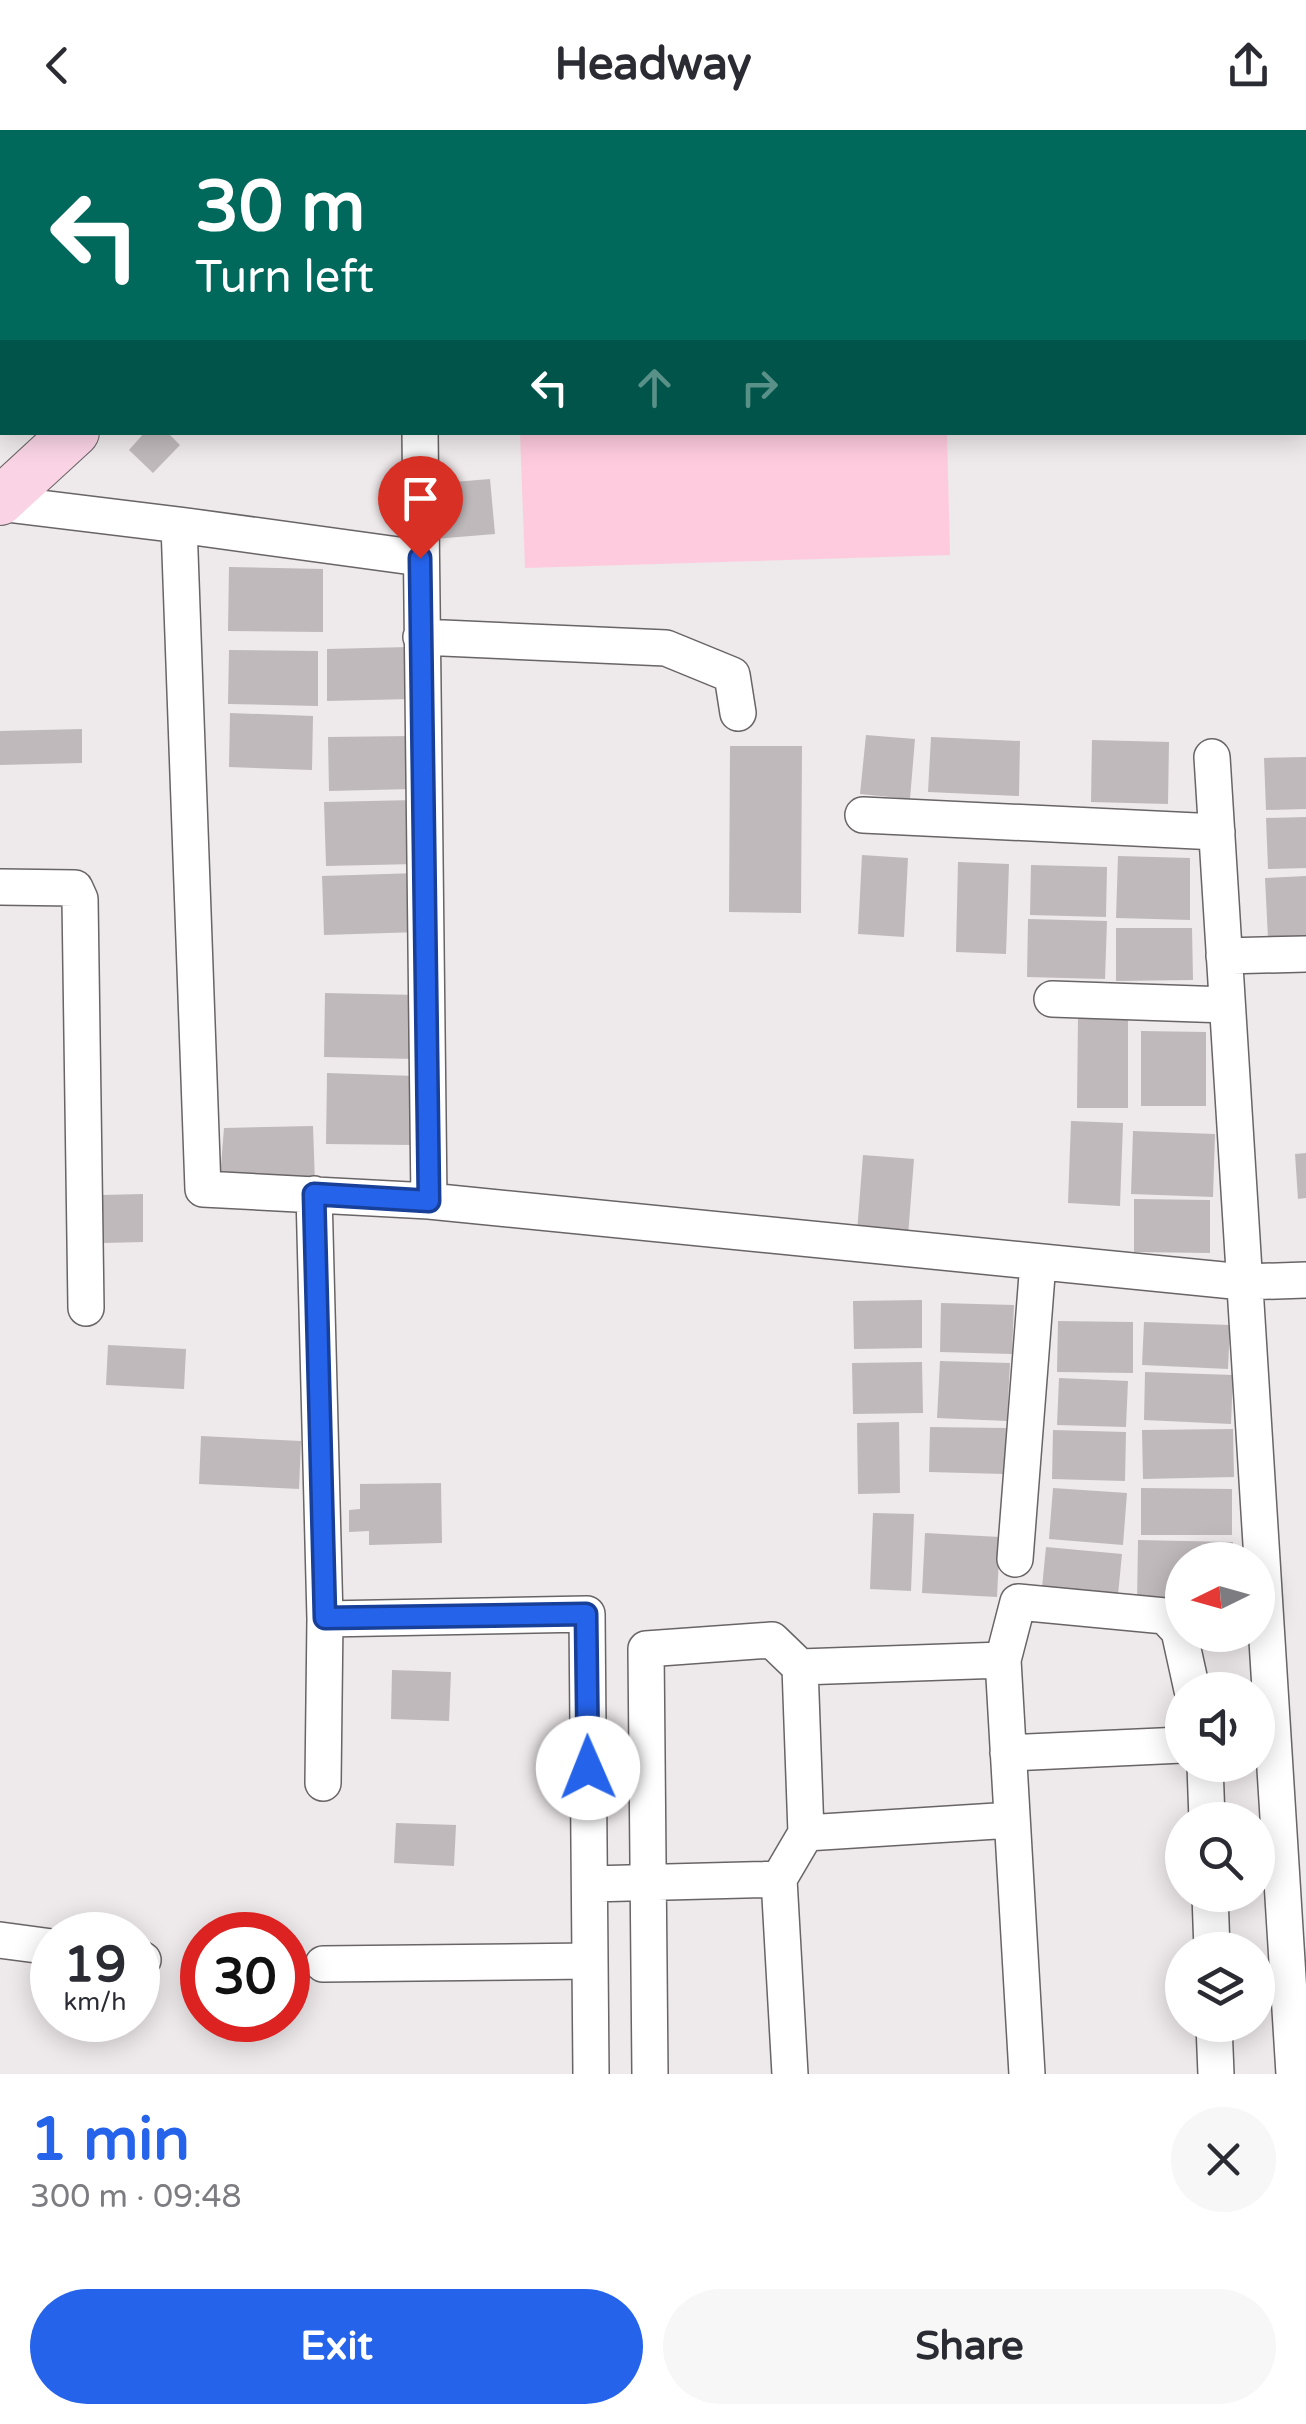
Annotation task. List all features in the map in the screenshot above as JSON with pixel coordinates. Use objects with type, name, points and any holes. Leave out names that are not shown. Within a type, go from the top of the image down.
[{"type":"street","points":[[0,502],[72,435]]},
{"type":"street","points":[[420,435],[429,1201]]},
{"type":"street","points":[[0,502],[420,558]]},
{"type":"street","points":[[179,525],[203,1189],[429,1201],[1243,1282],[1306,1280]]},
{"type":"street","points":[[421,637],[666,648],[732,675],[738,713]]},
{"type":"street","points":[[1212,757],[1243,1282],[1296,1926],[1294,2074]]},
{"type":"street","points":[[864,814],[1217,832]]},
{"type":"street","points":[[0,887],[62,885],[74,888],[80,899],[86,1308]]},
{"type":"street","points":[[1224,956],[1306,954]]},
{"type":"street","points":[[1052,999],[1227,1005]]},
{"type":"street","points":[[314,1194],[325,1618],[324,1782]]},
{"type":"street","points":[[1015,1560],[1038,1262]]},
{"type":"street","points":[[1027,2074],[1003,1660],[1018,1602],[1165,1616],[1180,1631],[1188,1672]]},
{"type":"street","points":[[325,1618],[586,1614],[592,2074]]},
{"type":"street","points":[[650,2074],[646,1649],[772,1640],[800,1667],[806,1833],[779,1879],[790,2074]]},
{"type":"street","points":[[800,1667],[1003,1660]]},
{"type":"street","points":[[1008,1753],[1165,1746]]},
{"type":"street","points":[[806,1833],[1012,1820]]},
{"type":"street","points":[[590,1884],[779,1879]]},
{"type":"street","points":[[0,1940],[30,1944]]},
{"type":"street","points":[[323,1964],[590,1961]]},
{"type":"street","points":[[1215,2042],[1216,2074]]},
{"type":"shaded area","points":[[520,435],[947,435],[950,555],[525,568]]},
{"type":"building","points":[[142,435],[170,435],[180,445],[153,473],[129,450]]},
{"type":"building","points":[[490,479],[495,534],[434,539],[429,484]]},
{"type":"building","points":[[229,567],[323,569],[323,632],[228,631]]},
{"type":"building","points":[[409,647],[411,699],[327,701],[327,649]]},
{"type":"building","points":[[229,650],[318,651],[318,706],[228,704]]},
{"type":"building","points":[[230,713],[313,716],[312,770],[229,767]]},
{"type":"building","points":[[82,729],[82,763],[0,765],[0,731]]},
{"type":"building","points":[[866,735],[915,739],[910,799],[860,794]]},
{"type":"building","points":[[412,736],[413,789],[329,791],[328,737]]},
{"type":"building","points":[[931,737],[1020,741],[1019,796],[928,792]]},
{"type":"building","points":[[1092,740],[1169,742],[1168,804],[1091,802]]},
{"type":"building","points":[[730,746],[802,746],[801,913],[729,912]]},
{"type":"building","points":[[1306,757],[1306,809],[1266,810],[1264,758]]},
{"type":"building","points":[[415,800],[416,864],[326,866],[324,802]]},
{"type":"building","points":[[1306,817],[1306,868],[1268,869],[1266,818]]},
{"type":"building","points":[[862,855],[908,858],[904,937],[858,934]]},
{"type":"building","points":[[1118,856],[1190,858],[1190,920],[1116,918]]},
{"type":"building","points":[[958,862],[1009,864],[1006,954],[956,952]]},
{"type":"building","points":[[1031,865],[1107,867],[1106,917],[1030,915]]},
{"type":"building","points":[[418,873],[420,932],[324,935],[322,876]]},
{"type":"building","points":[[1306,876],[1306,937],[1268,939],[1265,878]]},
{"type":"building","points":[[1028,919],[1107,921],[1105,979],[1027,977]]},
{"type":"building","points":[[1116,928],[1192,928],[1193,980],[1116,981]]},
{"type":"building","points":[[325,993],[417,995],[416,1059],[324,1057]]},
{"type":"building","points":[[1078,1016],[1128,1016],[1128,1108],[1077,1108]]},
{"type":"building","points":[[1141,1031],[1206,1032],[1206,1106],[1141,1106]]},
{"type":"building","points":[[327,1073],[415,1076],[413,1145],[326,1144]]},
{"type":"building","points":[[1071,1121],[1123,1123],[1120,1206],[1068,1203]]},
{"type":"building","points":[[313,1126],[315,1183],[220,1178],[224,1128]]},
{"type":"building","points":[[1133,1131],[1215,1134],[1213,1197],[1131,1194]]},
{"type":"building","points":[[1306,1153],[1306,1198],[1298,1199],[1295,1154]]},
{"type":"building","points":[[863,1155],[914,1159],[908,1236],[857,1232]]},
{"type":"building","points":[[143,1194],[143,1242],[103,1243],[102,1195]]},
{"type":"building","points":[[1134,1199],[1210,1200],[1210,1253],[1134,1252]]},
{"type":"building","points":[[922,1300],[922,1348],[854,1349],[853,1301]]},
{"type":"building","points":[[941,1303],[1014,1305],[1012,1354],[940,1352]]},
{"type":"building","points":[[1058,1321],[1133,1322],[1133,1373],[1057,1372]]},
{"type":"building","points":[[1144,1322],[1230,1325],[1228,1369],[1142,1365]]},
{"type":"building","points":[[108,1345],[186,1349],[184,1389],[106,1385]]},
{"type":"building","points":[[940,1361],[1010,1363],[1007,1421],[937,1418]]},
{"type":"building","points":[[922,1362],[923,1413],[853,1414],[852,1363]]},
{"type":"building","points":[[1145,1372],[1233,1375],[1231,1424],[1144,1420]]},
{"type":"building","points":[[1059,1378],[1128,1381],[1126,1427],[1057,1425]]},
{"type":"building","points":[[899,1422],[900,1493],[858,1494],[857,1423]]},
{"type":"building","points":[[930,1427],[1006,1428],[1005,1474],[929,1472]]},
{"type":"building","points":[[1233,1429],[1234,1477],[1143,1479],[1142,1430]]},
{"type":"building","points":[[1053,1430],[1126,1432],[1125,1481],[1052,1479]]},
{"type":"building","points":[[201,1436],[301,1441],[299,1489],[199,1484]]},
{"type":"building","points":[[441,1483],[442,1543],[369,1545],[369,1531],[349,1532],[349,1510],[360,1509],[360,1484]]},
{"type":"building","points":[[1053,1488],[1127,1493],[1123,1545],[1049,1539]]},
{"type":"building","points":[[1141,1488],[1232,1489],[1232,1535],[1141,1535]]},
{"type":"building","points":[[873,1513],[914,1514],[911,1591],[870,1589]]},
{"type":"building","points":[[925,1533],[1000,1537],[997,1597],[922,1593]]},
{"type":"building","points":[[1138,1540],[1233,1542],[1165,1542],[1165,1606],[1137,1605]]},
{"type":"building","points":[[1046,1547],[1122,1554],[1117,1605],[1041,1598]]},
{"type":"building","points":[[392,1670],[451,1672],[449,1721],[391,1719]]},
{"type":"building","points":[[396,1823],[456,1825],[454,1866],[394,1863]]},
{"type":"route","points":[[420,558],[429,1201],[314,1194],[325,1618],[586,1614],[588,1768]]}]
